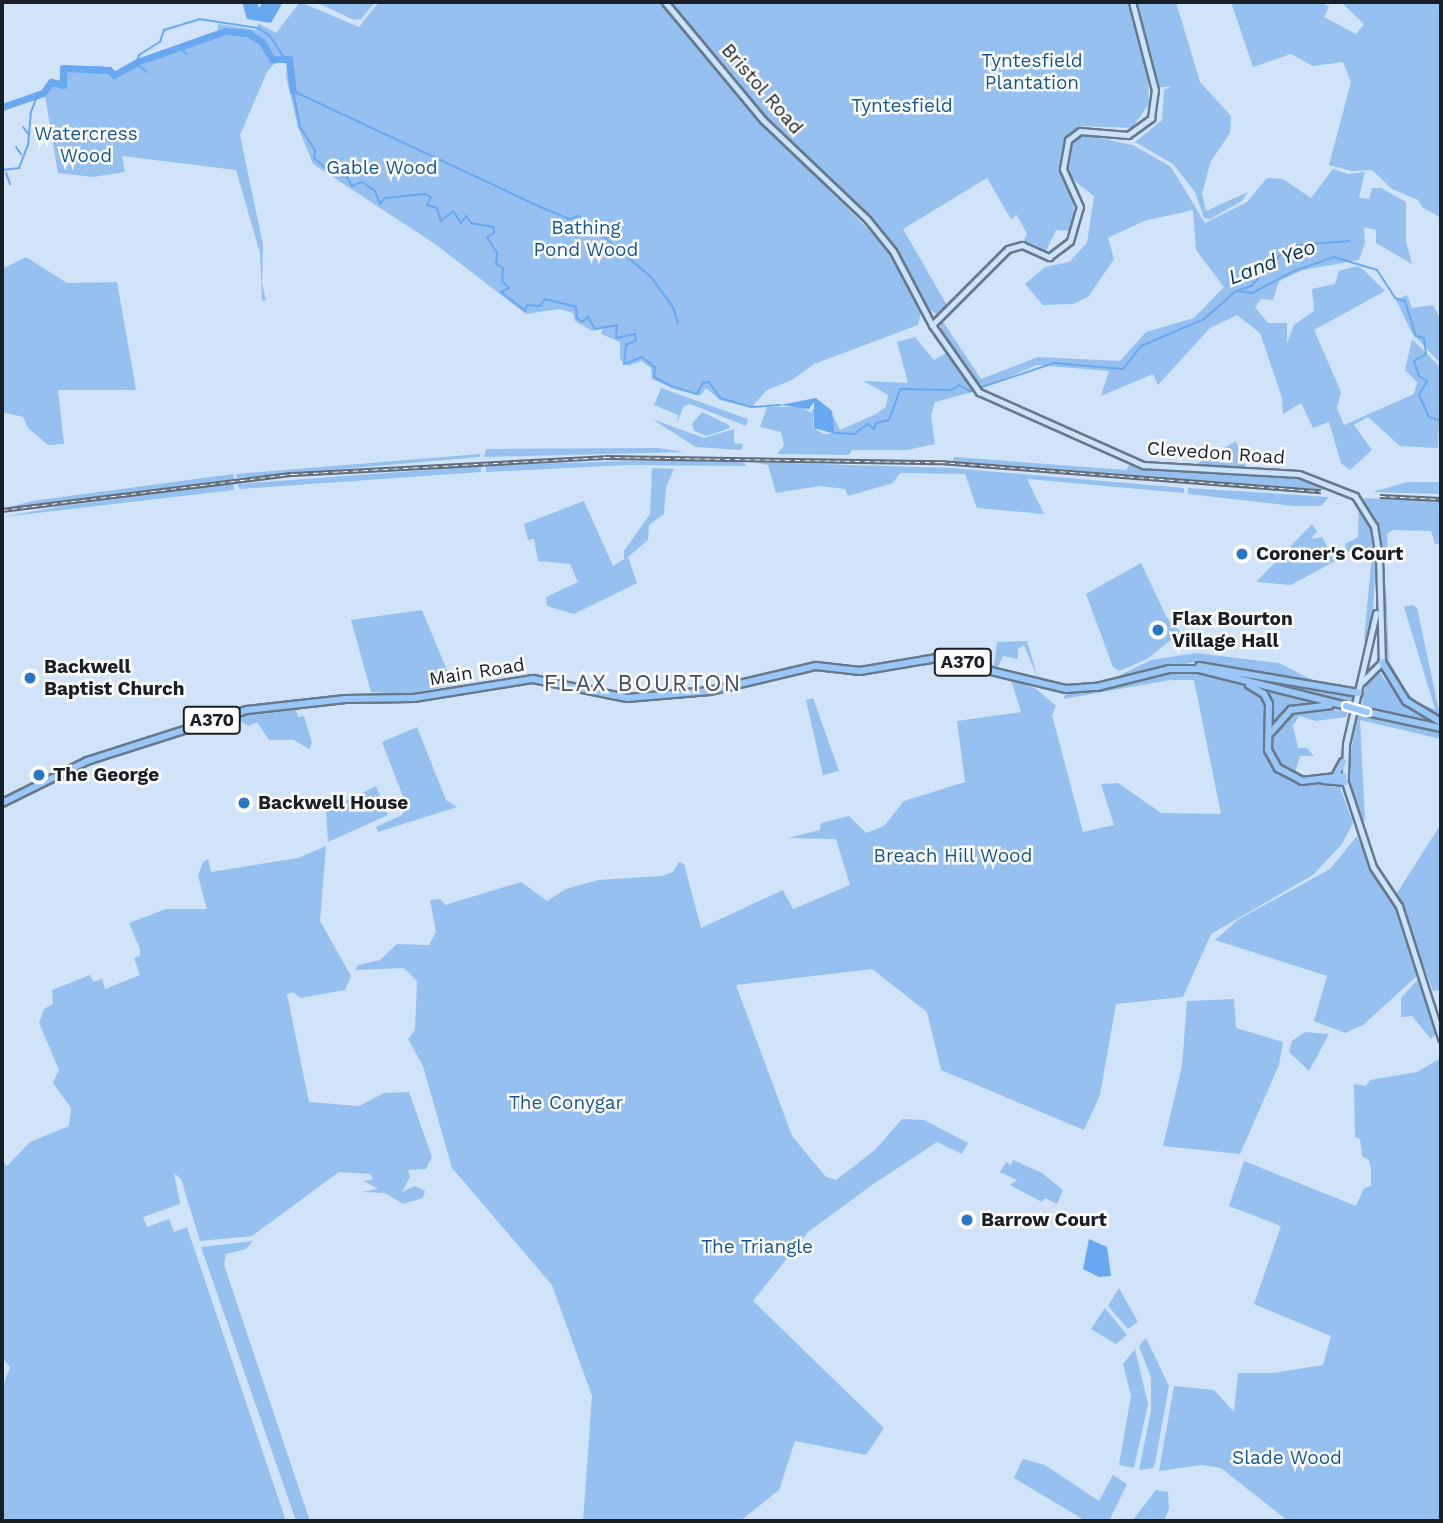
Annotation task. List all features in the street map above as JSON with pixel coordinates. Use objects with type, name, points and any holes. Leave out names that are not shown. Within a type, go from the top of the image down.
[{"type":"main road","name":"Bristol Road","points":[[665,2],[763,120],[839,193],[894,251],[932,325]]},
{"type":"main road","points":[[932,325],[1008,249],[1022,244],[1049,257],[1070,241],[1080,207],[1063,169],[1069,140],[1080,131],[1128,135],[1151,118],[1154,90],[1132,2]]},
{"type":"main road","name":"Clevedon Road","points":[[932,325],[976,388],[1143,465],[1299,474],[1355,496],[1370,517],[1378,544],[1382,662],[1362,682]]},
{"type":"main road","name":"Clevedon Road","points":[[1378,596],[1343,762],[1344,779],[1373,867],[1399,906],[1441,1038]]},
{"type":"main road","points":[[1363,670],[1372,647],[1380,648]]},
{"type":"main road","name":"Main Road","points":[[2,803],[51,776],[132,745],[247,710],[294,708],[345,699],[428,696],[533,679],[617,697],[680,695],[808,667],[860,671],[929,658],[957,660],[1074,690],[1183,668]]},
{"type":"main road","points":[[1382,662],[1406,701],[1441,722]]},
{"type":"main road","points":[[1183,668],[1219,668],[1359,693]]},
{"type":"main road","name":"A370","points":[[1183,668],[1441,728]]},
{"type":"main road","points":[[1235,678],[1258,689],[1268,700],[1267,744],[1273,762],[1287,776],[1302,781],[1344,779]]},
{"type":"main road","points":[[1267,744],[1273,726],[1284,713],[1311,706],[1346,706]]},
{"type":"main road","points":[[1335,776],[1343,762]]},
{"type":"main road","points":[[1322,779],[1335,776],[1344,779]]},
{"type":"green space","points":[[300,2],[359,27],[379,2],[662,2],[759,120],[886,247],[921,313],[918,325],[814,364],[792,380],[767,390],[751,408],[720,400],[706,388],[700,396],[674,389],[652,379],[651,368],[641,361],[628,366],[620,359],[620,342],[601,334],[603,328],[592,331],[575,321],[573,313],[560,309],[526,314],[435,244],[313,164],[298,127],[286,76],[287,61],[274,64],[267,72],[240,135],[263,245],[262,283],[266,300],[262,301],[260,253],[236,170],[122,156],[125,172],[93,177],[58,173],[44,90],[48,82],[61,79],[62,66],[102,66],[115,75],[217,36],[218,24],[256,30],[258,23],[276,33]]},
{"type":"green space","points":[[316,2],[375,2],[361,19],[354,20]]},
{"type":"green space","name":"Tyntesfield","points":[[670,2],[1128,2],[1148,76],[1149,104],[1132,128],[1082,126],[1065,138],[1059,166],[1073,197],[1074,215],[1069,231],[1056,230],[1046,251],[1024,240],[1027,234],[1017,215],[1011,219],[987,178],[903,229],[948,307],[938,315],[929,309],[883,232],[762,114]]},
{"type":"green space","points":[[1135,2],[1176,2],[1200,82],[1231,116],[1230,133],[1211,161],[1202,193],[1206,211],[1248,192],[1242,201],[1210,219],[1204,218],[1195,192],[1173,164],[1135,142],[1162,120],[1164,90],[1172,86],[1157,88]]},
{"type":"green space","points":[[1231,2],[1321,2],[1329,7],[1324,17],[1356,34],[1364,24],[1341,2],[1441,2],[1441,218],[1422,207],[1418,200],[1392,189],[1372,170],[1352,171],[1329,165],[1351,82],[1343,62],[1313,66],[1291,54],[1253,67]]},
{"type":"green space","points":[[1080,134],[1133,145],[1171,167],[1205,223],[1247,202],[1267,178],[1283,179],[1311,198],[1333,169],[1348,174],[1365,172],[1359,198],[1369,199],[1372,188],[1381,188],[1406,202],[1406,241],[1412,264],[1376,243],[1376,230],[1364,227],[1365,243],[1359,260],[1303,270],[1279,281],[1273,300],[1261,299],[1255,307],[1268,323],[1287,323],[1287,343],[1294,325],[1314,311],[1312,289],[1335,284],[1339,271],[1357,266],[1364,270],[1385,291],[1314,330],[1341,392],[1337,408],[1344,425],[1414,394],[1417,382],[1405,370],[1412,339],[1441,368],[1438,448],[1400,446],[1368,417],[1354,425],[1372,450],[1350,470],[1341,463],[1329,422],[1313,428],[1301,403],[1283,414],[1282,398],[1260,333],[1237,315],[1210,328],[1158,385],[1153,374],[1101,396],[1109,371],[1037,365],[980,389],[940,333],[942,320],[981,379],[1038,357],[1120,361],[1146,332],[1194,318],[1224,287],[1196,250],[1193,210],[1144,221],[1108,238],[1114,259],[1088,297],[1073,304],[1043,305],[1025,284],[1045,267],[1069,262],[1087,243],[1094,196],[1068,176],[1066,163],[1068,149]]},
{"type":"green space","points":[[26,257],[67,283],[117,282],[136,390],[58,390],[64,444],[48,445],[28,428],[23,417],[2,412],[2,269]]},
{"type":"green space","points":[[1407,295],[1412,308],[1433,305],[1441,319],[1441,364],[1412,333],[1396,300]]},
{"type":"green space","points":[[915,337],[934,360],[946,353],[976,391],[935,402],[931,416],[935,444],[907,450],[852,450],[849,455],[777,454],[784,446],[781,432],[760,427],[767,407],[802,407],[811,413],[814,408],[813,427],[823,434],[836,433],[828,406],[840,430],[886,407],[888,395],[863,381],[908,383],[897,342]]},
{"type":"green space","points":[[661,388],[748,419],[746,426],[690,404],[684,406],[677,422],[678,415],[654,405]]},
{"type":"green space","points":[[702,412],[729,425],[730,428],[707,436],[694,431],[692,424]]},
{"type":"green space","points":[[652,419],[704,438],[734,429],[734,443],[743,444],[741,450],[696,447]]},
{"type":"green space","points":[[1236,441],[1246,467],[1194,465]]},
{"type":"green space","points":[[658,448],[685,452],[484,457],[486,449]]},
{"type":"green space","points":[[480,454],[480,457],[237,478],[236,474]]},
{"type":"green space","points":[[954,457],[1126,470],[1129,465],[1289,475],[1329,490],[953,461]]},
{"type":"green space","points":[[743,461],[746,466],[626,465],[486,472],[486,465]]},
{"type":"green space","points":[[753,462],[951,468],[1184,488],[1184,493],[1027,479],[1044,514],[977,508],[965,474],[900,473],[893,483],[848,496],[845,489],[820,486],[776,493],[768,465]]},
{"type":"green space","points":[[481,466],[481,472],[239,489],[238,484]]},
{"type":"green space","points":[[652,468],[674,469],[666,487],[664,514],[649,525],[648,540],[628,557],[637,583],[574,614],[547,606],[546,597],[578,582],[570,564],[538,561],[534,539],[528,540],[524,524],[584,501],[613,566],[624,559],[624,551],[650,514]]},
{"type":"green space","points":[[233,474],[234,479],[2,509],[32,501]]},
{"type":"green space","points":[[1408,482],[1441,482],[1441,494],[1372,492]]},
{"type":"green space","points":[[233,484],[234,490],[2,517],[63,506]]},
{"type":"green space","points":[[1188,488],[1329,497],[1321,506],[1293,506],[1188,494]]},
{"type":"green space","points":[[1364,498],[1441,501],[1441,544],[1435,544],[1431,531],[1393,530],[1387,534],[1388,554],[1382,556]]},
{"type":"green space","points":[[1359,506],[1370,524],[1376,553],[1373,614],[1368,641],[1364,641],[1372,553],[1347,552],[1345,544],[1358,537]]},
{"type":"green space","points":[[1312,524],[1317,531],[1311,539],[1322,537],[1335,561],[1291,585],[1256,582]]},
{"type":"green space","points":[[1141,563],[1167,618],[1181,632],[1147,659],[1119,671],[1113,667],[1086,594]]},
{"type":"green space","points":[[1381,585],[1386,585],[1389,661],[1406,691],[1419,704],[1435,709],[1404,607],[1412,605],[1417,608],[1441,720],[1411,702],[1388,669]]},
{"type":"green space","points":[[422,610],[453,685],[407,694],[371,692],[351,620]]},
{"type":"green space","points":[[1027,641],[1038,679],[1024,645],[1018,649],[1018,659],[1003,656],[998,667],[950,658],[994,665],[997,642]]},
{"type":"green space","points":[[1196,653],[1279,663],[1322,685],[1195,662],[1108,681],[1151,660]]},
{"type":"green space","points":[[1377,669],[1402,702],[1435,724],[1361,706],[1367,681]]},
{"type":"green space","points":[[1215,670],[1353,695],[1353,705],[1347,704]]},
{"type":"green space","points":[[1169,672],[1193,672],[1255,689],[1267,701],[1265,745],[1276,770],[1298,783],[1340,787],[1353,823],[1342,844],[1313,875],[1211,934],[1183,997],[1116,1004],[1100,1095],[1084,1130],[941,1070],[927,1012],[872,969],[736,985],[792,1136],[826,1177],[836,1180],[875,1150],[902,1119],[924,1120],[968,1143],[962,1154],[937,1142],[808,1232],[753,1301],[884,1428],[866,1455],[795,1441],[779,1490],[740,1521],[583,1521],[592,1396],[552,1285],[452,1168],[423,1066],[408,1039],[415,1030],[417,981],[404,968],[355,970],[358,965],[380,960],[397,944],[429,945],[436,932],[430,900],[440,899],[445,905],[521,882],[547,901],[566,889],[598,880],[662,876],[673,872],[679,862],[684,864],[701,928],[783,890],[793,909],[850,885],[836,839],[788,838],[820,830],[821,823],[849,816],[866,833],[884,826],[904,801],[965,782],[957,721],[1021,712],[1011,680],[1035,688],[1056,706],[1052,715],[1083,832],[1114,825],[1101,784],[1118,783],[1161,813],[1221,814],[1194,680],[1170,680],[1063,699],[1067,692]]},
{"type":"green space","points":[[1260,687],[1317,703],[1290,708],[1273,723],[1271,701]]},
{"type":"green space","points":[[813,698],[839,771],[823,775],[806,700]]},
{"type":"green space","points":[[1318,708],[1348,712],[1346,717],[1316,721],[1299,716],[1293,726],[1298,748],[1307,748],[1314,756],[1300,756],[1294,776],[1274,757],[1272,734],[1287,714]]},
{"type":"green space","points":[[296,710],[298,717],[304,716],[312,743],[309,749],[294,740],[269,740],[257,722],[249,726],[238,720],[237,715],[249,712]]},
{"type":"green space","points":[[1358,714],[1441,732],[1441,739],[1360,720],[1365,820],[1362,821],[1347,770]]},
{"type":"green space","points":[[417,727],[446,800],[457,807],[378,832],[376,827],[402,815],[407,807],[382,742]]},
{"type":"green space","points":[[376,786],[388,815],[328,842],[326,811]]},
{"type":"green space","points":[[1441,824],[1441,990],[1433,991],[1397,893]]},
{"type":"green space","points":[[1357,836],[1374,874],[1393,897],[1418,975],[1363,1025],[1345,1033],[1314,1021],[1327,976],[1215,940],[1239,919],[1330,869]]},
{"type":"green space","points":[[326,846],[320,921],[351,976],[345,990],[300,998],[293,992],[287,994],[309,1102],[359,1106],[384,1093],[409,1092],[432,1157],[426,1169],[408,1170],[410,1177],[402,1192],[415,1186],[425,1191],[423,1198],[403,1204],[385,1193],[362,1192],[378,1189],[364,1181],[373,1179],[370,1174],[339,1172],[252,1236],[200,1241],[181,1179],[174,1173],[180,1204],[143,1217],[147,1227],[169,1219],[174,1232],[187,1227],[286,1521],[2,1521],[2,1388],[10,1367],[2,1357],[2,1162],[7,1166],[30,1142],[69,1126],[71,1108],[53,1083],[59,1070],[39,1023],[44,1009],[53,1004],[52,990],[90,975],[93,982],[102,979],[105,989],[140,975],[134,958],[140,956],[140,949],[129,923],[166,909],[207,909],[198,876],[203,862],[208,859],[211,872],[298,858]]},
{"type":"green space","points":[[1419,978],[1436,1034],[1431,1039],[1412,1016],[1401,1017],[1401,998]]},
{"type":"green space","points":[[1234,999],[1236,1028],[1283,1042],[1279,1065],[1240,1154],[1163,1146],[1182,1066],[1187,1001]]},
{"type":"green space","points":[[1305,1032],[1329,1034],[1309,1071],[1289,1052],[1292,1041]]},
{"type":"green space","name":"Slade Wood","points":[[1441,1058],[1441,1521],[1288,1521],[1221,1468],[1201,1465],[1159,1471],[1174,1386],[1214,1390],[1234,1412],[1238,1373],[1273,1373],[1323,1365],[1331,1336],[1254,1304],[1281,1226],[1229,1206],[1244,1161],[1356,1206],[1364,1188],[1371,1186],[1371,1169],[1369,1160],[1362,1156],[1360,1139],[1355,1137],[1354,1084],[1366,1086],[1370,1080],[1417,1072]]},
{"type":"green space","points":[[1013,1160],[1042,1173],[1063,1190],[1057,1204],[1045,1198],[1042,1202],[1010,1185],[1017,1180],[1000,1172],[1006,1162],[1011,1165]]},
{"type":"green space","points":[[253,1241],[246,1249],[226,1254],[224,1265],[310,1521],[296,1521],[201,1247]]},
{"type":"green space","points":[[1119,1288],[1138,1322],[1128,1329],[1108,1306]]},
{"type":"green space","points":[[1105,1308],[1127,1335],[1116,1344],[1091,1329]]},
{"type":"green space","points":[[1146,1338],[1169,1386],[1155,1463],[1153,1468],[1139,1470],[1151,1411],[1151,1378],[1139,1346]]},
{"type":"green space","points":[[1135,1349],[1148,1404],[1134,1468],[1119,1465],[1131,1396],[1123,1364]]},
{"type":"green space","points":[[1023,1459],[1045,1465],[1099,1501],[1113,1475],[1127,1484],[1109,1521],[1086,1521],[1014,1478]]},
{"type":"green space","points":[[1156,1490],[1168,1492],[1169,1509],[1164,1521],[1132,1521]]},
{"type":"shaded area","points":[[242,2],[257,2],[259,8],[263,2],[283,2],[271,23],[247,19]]},
{"type":"shaded area","points":[[816,398],[832,411],[835,434],[814,428],[814,402],[809,409],[780,405]]},
{"type":"shaded area","points":[[1089,1239],[1107,1247],[1111,1276],[1099,1277],[1083,1269]]},
{"type":"waterway","points":[[137,62],[139,55],[160,42],[164,30],[199,19],[258,28],[270,36],[283,56]]},
{"type":"waterway","name":"Land Yeo","points":[[2,107],[43,93],[51,82],[63,85],[63,68],[109,70],[114,75],[137,62],[225,31],[248,33],[262,42],[272,59],[289,59],[293,91]]},
{"type":"waterway","points":[[181,49],[187,54]]},
{"type":"waterway","points":[[135,63],[147,72]]},
{"type":"waterway","name":"Land Yeo","points":[[293,91],[300,127],[315,150],[314,158],[335,176],[347,177],[352,186],[362,182],[375,191],[380,204],[385,198],[425,194],[431,197],[427,205],[437,208],[441,221],[453,211],[461,223],[466,216],[471,223],[494,227],[494,233],[487,237],[497,253],[496,264],[503,268],[502,281],[509,288],[501,292],[525,311],[527,305],[540,306],[545,299],[576,307],[577,318],[582,322],[588,317],[595,329],[617,325],[616,338],[635,334],[636,340],[626,345],[624,364],[642,357],[655,367],[654,377],[671,386],[697,394],[703,383],[709,382],[720,398],[752,407],[780,405]]},
{"type":"waterway","points":[[295,92],[543,208],[569,219],[579,216],[651,277],[673,307],[678,323]]},
{"type":"waterway","points":[[2,170],[19,168],[28,145],[31,112],[38,94]]},
{"type":"waterway","points":[[23,127],[28,134]]},
{"type":"waterway","points":[[16,147],[21,154]]},
{"type":"waterway","points":[[6,173],[10,184]]},
{"type":"waterway","points":[[1239,290],[1251,286],[1284,251],[1297,245],[1350,241]]},
{"type":"waterway","name":"Land Yeo","points":[[835,433],[854,434],[868,424],[874,429],[876,423],[889,420],[900,389],[951,390],[959,385],[970,391],[1054,363],[1123,369],[1141,346],[1204,319],[1236,291],[1252,293],[1294,271],[1334,257],[1377,270],[1395,298],[1405,301],[1416,336],[1424,338],[1426,354],[1414,361],[1419,376],[1427,381],[1419,395],[1429,417],[1441,421]]},
{"type":"railway","points":[[2,510],[293,474],[605,457],[940,462],[1321,491]]},
{"type":"railway","points":[[1380,496],[1441,499]]},
{"type":"place","name":"Coroner's Court","points":[[1242,554]]},
{"type":"place","name":"Flax Bourton Village Hall","points":[[1158,630]]},
{"type":"place","name":"Backwell Baptist Church","points":[[30,678]]},
{"type":"place","name":"The George","points":[[39,775]]},
{"type":"place","name":"Backwell House","points":[[244,803]]},
{"type":"place","name":"Barrow Court","points":[[967,1220]]},
{"type":"district","name":"FLAX BOURTON","points":[[643,684]]},
{"type":"park label","name":"Tyntesfield Plantation","points":[[1032,72]]},
{"type":"park label","name":"Watercress Wood","points":[[86,145]]},
{"type":"park label","name":"Gable Wood","points":[[382,168]]},
{"type":"park label","name":"Bathing Pond Wood","points":[[586,239]]},
{"type":"park label","name":"Breach Hill Wood","points":[[953,856]]},
{"type":"park label","name":"The Conygar","points":[[566,1103]]},
{"type":"park label","name":"The Triangle","points":[[757,1247]]}]
